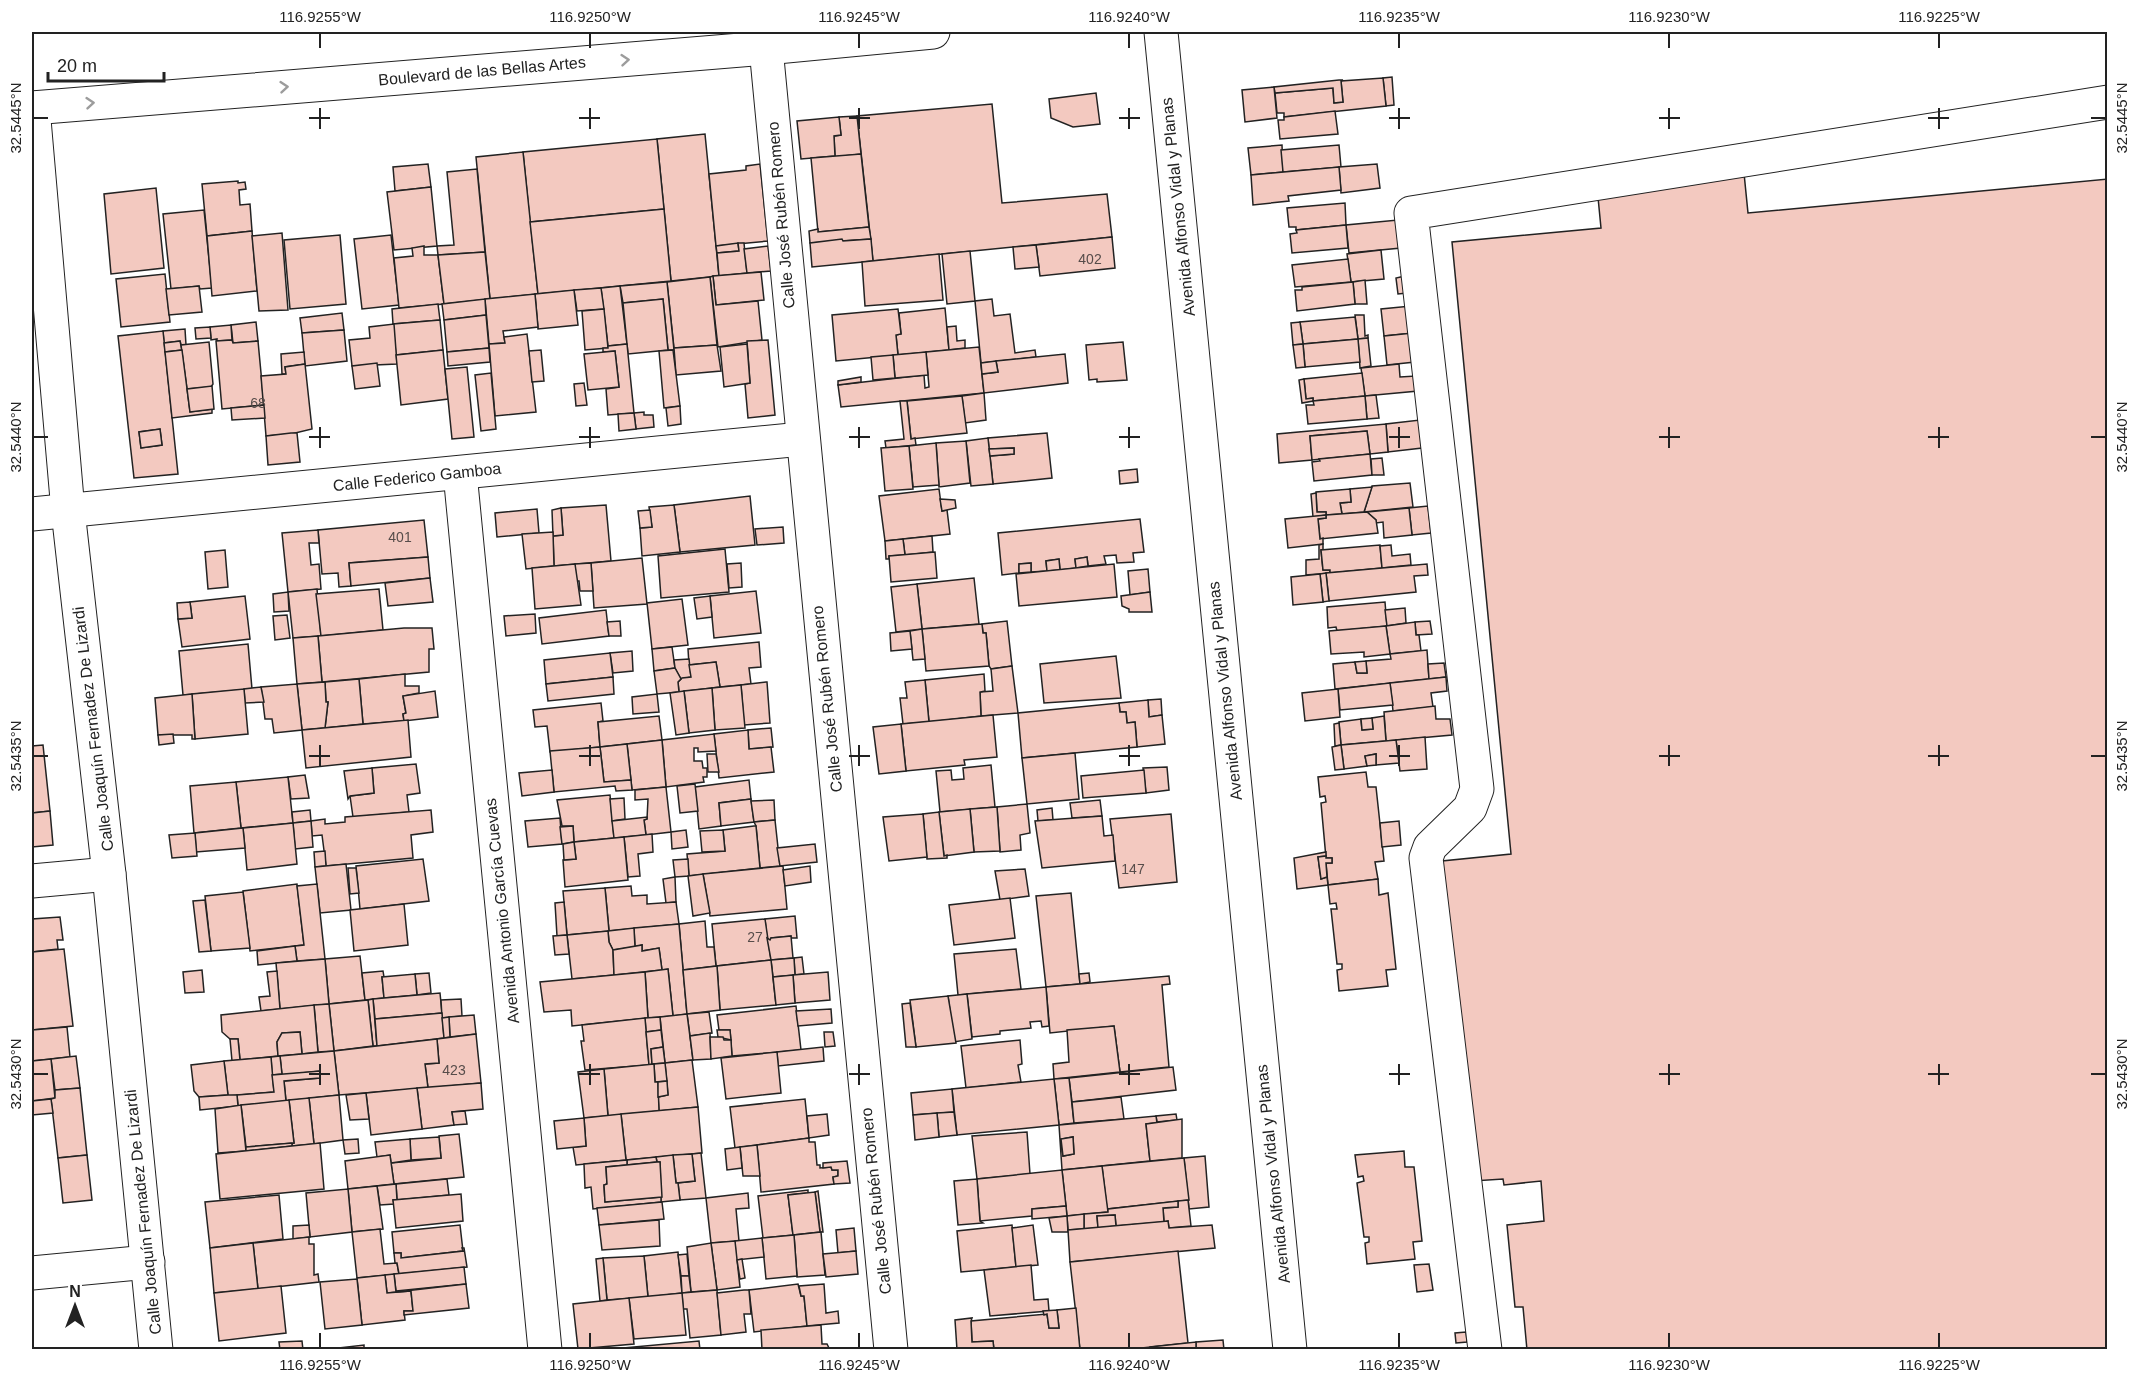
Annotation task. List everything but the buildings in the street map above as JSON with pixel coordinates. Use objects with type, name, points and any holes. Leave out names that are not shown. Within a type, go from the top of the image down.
[{"type":"street","name":"Boulevard de las Bellas Artes","points":[[32,108],[766,48],[933,32]]},
{"type":"street","name":"Avenida Alfonso Vidal y Planas","points":[[1161,32],[1290,1350]]},
{"type":"street","name":"Calle José Rubén Romero","points":[[766,48],[891,1350]]},
{"type":"street","points":[[1485,1350],[1426,858],[1430,847],[1470,808],[1477,789],[1411,213],[2108,102]]},
{"type":"street","name":"Calle Joaquín Fernadez De Lizardi","points":[[32,108],[68,511],[109,874],[156,1350]]},
{"type":"street","name":"Calle Federico Gamboa","points":[[32,514],[802,439]]},
{"type":"street","name":"Avenida Antonio García Cuevas","points":[[459,473],[545,1350]]},
{"type":"street","points":[[32,881],[109,874]]},
{"type":"street","points":[[32,1272],[148,1262]]}]
